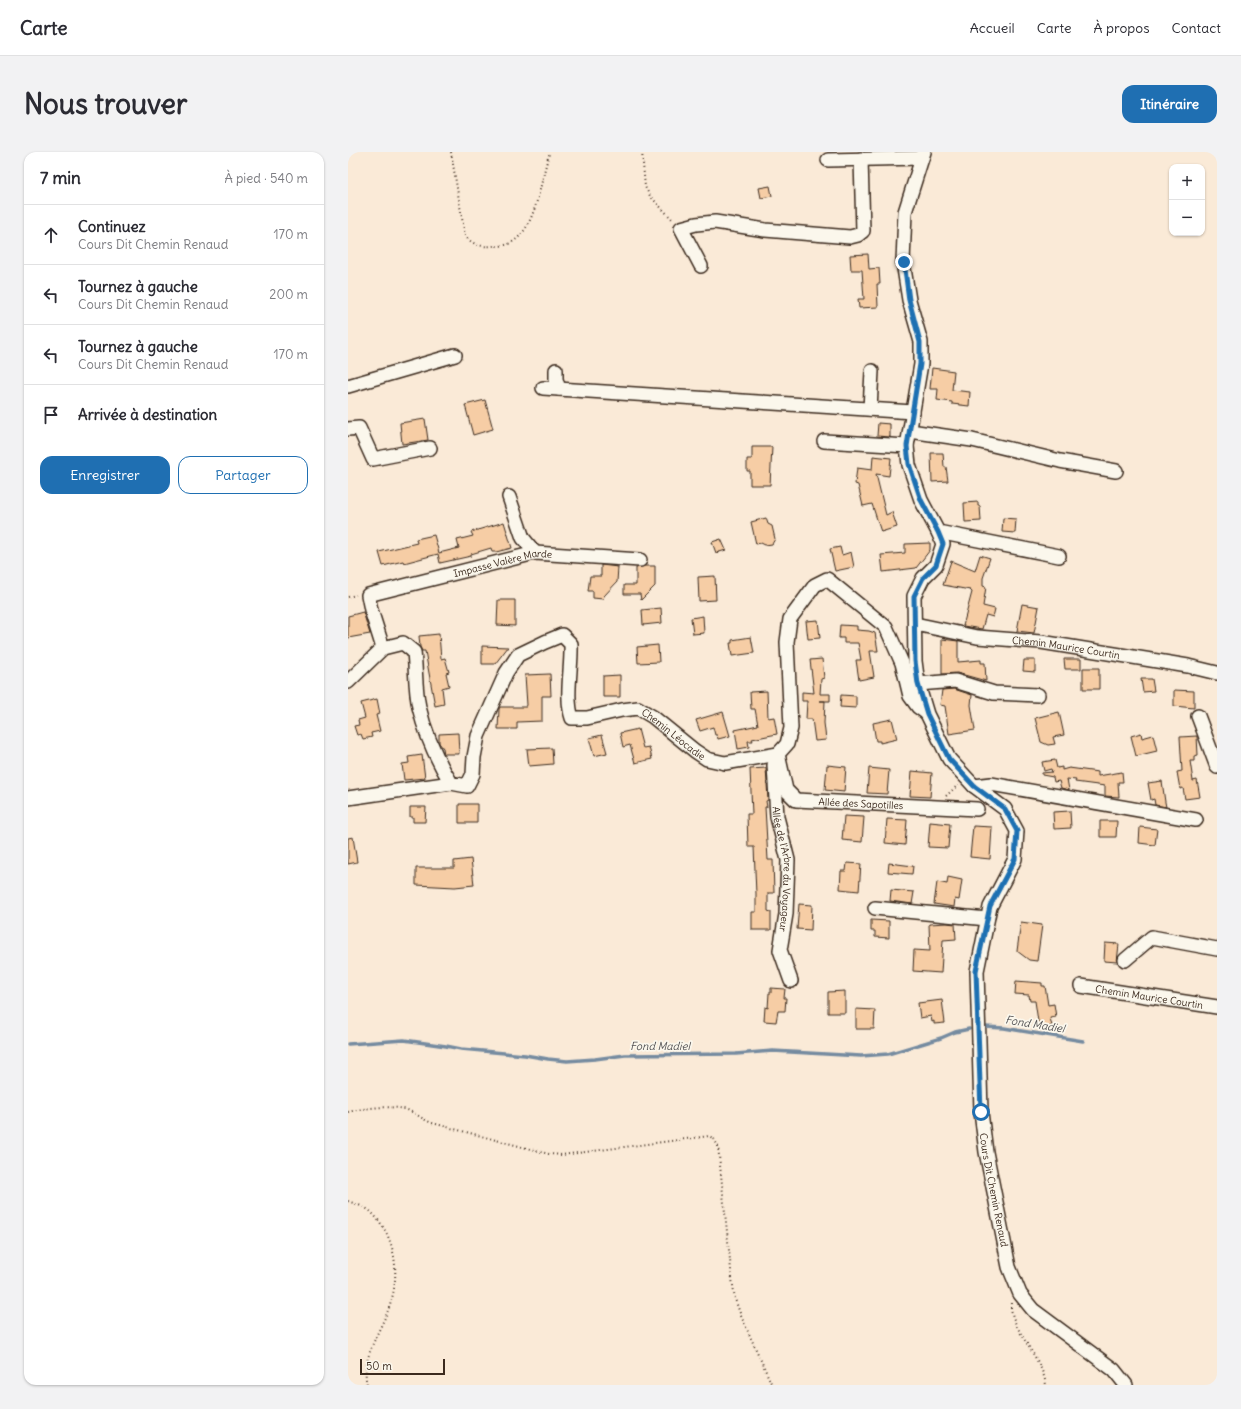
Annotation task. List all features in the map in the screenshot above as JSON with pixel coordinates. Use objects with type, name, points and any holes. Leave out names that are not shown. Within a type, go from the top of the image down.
[{"type":"street","points":[[828,160],[861,160],[923,155]]},
{"type":"street","name":"Cours Dit Chemin Renaud","points":[[923,155],[905,212],[904,262],[909,300],[920,342],[920,364],[914,412],[907,446],[909,464],[921,500],[943,544],[936,565],[923,578],[914,596],[915,661],[918,684],[927,714],[949,759],[970,783],[1005,809],[1017,831],[1015,859],[990,906],[976,971],[981,1112],[986,1152],[1009,1267],[1020,1294],[1033,1310],[1114,1370],[1126,1385]]},
{"type":"street","points":[[701,266],[681,228],[696,224],[715,222],[765,230],[850,237],[858,235],[863,231],[861,160]]},
{"type":"street","points":[[348,386],[455,355]]},
{"type":"street","points":[[556,370],[556,379],[559,388]]},
{"type":"street","points":[[870,410],[872,370]]},
{"type":"street","points":[[543,388],[914,412]]},
{"type":"street","points":[[348,429],[359,428],[373,459],[430,448]]},
{"type":"street","points":[[910,431],[972,440],[1060,461],[1116,471]]},
{"type":"street","points":[[824,441],[907,446]]},
{"type":"street","points":[[509,497],[523,538],[535,553]]},
{"type":"street","points":[[938,532],[1059,556]]},
{"type":"street","name":"Impasse Valère Marde","points":[[383,648],[371,610],[368,594],[535,553],[640,560]]},
{"type":"street","points":[[775,754],[787,744],[791,728],[787,642],[790,619],[815,585],[827,579],[886,628],[902,663],[910,696],[918,707],[927,714]]},
{"type":"street","name":"Chemin Maurice Courtin","points":[[914,624],[977,637],[1041,642],[1188,666],[1217,673]]},
{"type":"street","name":"Chemin Léocadie","points":[[451,784],[466,786],[473,774],[474,756],[478,736],[506,673],[518,655],[562,635],[571,644],[572,658],[568,708],[572,718],[587,718],[638,708],[653,717],[707,759],[724,763],[775,754]]},
{"type":"street","points":[[348,682],[383,648],[403,643],[414,652],[419,706],[426,730],[451,784],[348,798]]},
{"type":"street","points":[[918,684],[956,681],[994,693],[1038,695]]},
{"type":"street","points":[[1198,716],[1217,767]]},
{"type":"street","name":"Allée des Sapotilles","points":[[775,754],[786,790],[796,800],[977,809]]},
{"type":"street","name":"Allée de l'Arbre du Voyageur","points":[[775,754],[777,817],[788,860],[786,914],[780,950],[790,981]]},
{"type":"street","points":[[970,783],[991,784],[1196,820]]},
{"type":"street","points":[[875,908],[987,919]]},
{"type":"street","points":[[1125,960],[1152,937],[1217,949]]},
{"type":"street","name":"Chemin Maurice Courtin","points":[[1080,986],[1217,1007]]},
{"type":"path","points":[[451,152],[466,236],[470,242],[481,247],[507,245],[518,238],[527,228],[550,152]]},
{"type":"path","points":[[642,152],[645,187],[650,196],[681,228]]},
{"type":"path","points":[[942,807],[944,798],[970,783]]},
{"type":"path","points":[[348,1112],[363,1108],[390,1108],[409,1111],[425,1121],[549,1154],[562,1155],[709,1136],[714,1138],[718,1146],[735,1299],[741,1316],[772,1385]]},
{"type":"path","points":[[348,1201],[371,1212],[382,1225],[391,1243],[395,1264],[395,1285],[388,1311],[370,1351],[366,1374],[368,1385]]},
{"type":"path","points":[[1011,1301],[1012,1318],[1040,1365],[1046,1385]]},
{"type":"building","points":[[770,186],[772,196],[761,198],[759,188]]},
{"type":"building","points":[[868,254],[869,269],[879,268],[880,284],[877,284],[878,307],[859,308],[858,299],[864,299],[862,270],[851,270],[850,255]]},
{"type":"building","points":[[932,368],[954,371],[952,390],[970,392],[969,406],[937,400],[938,389],[930,389]]},
{"type":"building","points":[[485,400],[493,429],[473,435],[465,405]]},
{"type":"building","points":[[425,419],[428,440],[402,444],[400,423]]},
{"type":"building","points":[[878,423],[890,424],[890,437],[877,436]]},
{"type":"building","points":[[752,447],[772,447],[770,485],[750,485],[750,471],[747,471],[747,459],[752,459]]},
{"type":"building","points":[[931,453],[943,453],[944,467],[946,467],[948,481],[932,482]]},
{"type":"building","points":[[873,456],[891,458],[889,476],[876,474],[886,515],[892,512],[897,527],[881,532],[872,504],[863,506],[858,485],[855,484],[857,468],[872,470]]},
{"type":"building","points":[[978,502],[978,506],[980,506],[981,521],[965,522],[964,503]]},
{"type":"building","points":[[766,518],[768,524],[772,526],[775,539],[772,544],[756,544],[751,522]]},
{"type":"building","points":[[1003,518],[1016,519],[1015,533],[1002,532]]},
{"type":"building","points":[[504,522],[512,548],[492,552],[491,548],[471,554],[471,556],[440,563],[438,554],[404,563],[403,561],[383,566],[379,552],[417,543],[416,539],[434,535],[439,553],[459,548],[457,540],[473,536],[471,532]]},
{"type":"building","points":[[721,539],[726,550],[716,553],[712,542]]},
{"type":"building","points":[[930,543],[930,550],[916,568],[883,572],[881,555],[905,553],[905,544]]},
{"type":"building","points":[[840,547],[842,555],[851,552],[854,567],[835,571],[830,549]]},
{"type":"building","points":[[980,555],[990,558],[983,578],[983,586],[986,587],[983,606],[995,609],[993,617],[986,615],[982,629],[963,626],[972,592],[970,590],[943,585],[951,561],[975,571]]},
{"type":"building","points":[[601,565],[618,567],[617,582],[603,599],[593,598],[593,591],[588,591],[590,576],[601,576]]},
{"type":"building","points":[[655,566],[655,586],[641,600],[640,594],[624,594],[624,585],[636,585],[636,568]]},
{"type":"building","points":[[715,576],[716,600],[699,601],[698,577]]},
{"type":"building","points":[[498,600],[515,600],[515,626],[497,625]]},
{"type":"building","points":[[1022,604],[1039,607],[1034,633],[1017,631]]},
{"type":"building","points":[[661,608],[662,623],[643,625],[642,610]]},
{"type":"building","points":[[363,612],[370,634],[348,638],[348,616]]},
{"type":"building","points":[[703,616],[704,633],[693,634],[691,618]]},
{"type":"building","points":[[818,620],[820,638],[808,639],[806,621]]},
{"type":"building","points":[[840,625],[857,626],[857,630],[875,633],[878,651],[870,651],[874,677],[859,680],[856,660],[861,660],[858,643],[844,643],[844,638],[839,638]]},
{"type":"building","points":[[439,634],[441,659],[445,658],[449,672],[446,673],[449,686],[442,688],[444,704],[435,706],[425,651],[422,651],[420,647],[419,636]]},
{"type":"building","points":[[751,637],[754,653],[732,656],[730,643],[732,643],[732,640]]},
{"type":"building","points":[[942,639],[958,641],[958,662],[981,660],[981,663],[985,663],[986,681],[957,673],[942,674]]},
{"type":"building","points":[[658,645],[659,662],[638,663],[637,647]]},
{"type":"building","points":[[482,646],[508,647],[495,664],[482,664]]},
{"type":"building","points":[[822,659],[824,678],[821,679],[820,694],[830,694],[830,701],[825,701],[824,723],[826,740],[815,741],[812,719],[806,719],[807,701],[802,701],[802,692],[814,693],[810,660]]},
{"type":"building","points":[[1064,659],[1081,659],[1081,669],[1065,669]]},
{"type":"building","points":[[1024,660],[1035,660],[1035,672],[1023,671]]},
{"type":"building","points":[[1083,668],[1099,668],[1099,689],[1083,689]]},
{"type":"building","points":[[550,674],[551,696],[542,696],[542,721],[517,722],[517,729],[498,729],[500,707],[526,707],[527,705],[525,675]]},
{"type":"building","points":[[620,675],[620,697],[603,697],[603,676]]},
{"type":"building","points":[[1141,679],[1152,679],[1154,691],[1143,692]]},
{"type":"building","points":[[954,689],[972,695],[971,705],[975,730],[949,734],[945,706],[940,705],[942,690]]},
{"type":"building","points":[[1174,690],[1194,691],[1194,708],[1174,706]]},
{"type":"building","points":[[767,691],[768,718],[774,717],[777,734],[752,739],[753,741],[748,741],[749,747],[738,749],[735,730],[758,725],[755,709],[751,709],[750,692]]},
{"type":"building","points":[[841,695],[856,696],[856,708],[840,707]]},
{"type":"building","points":[[377,699],[380,714],[376,715],[380,731],[371,733],[372,737],[363,739],[361,734],[357,735],[354,726],[359,725],[358,720],[365,718],[361,703]]},
{"type":"building","points":[[723,712],[730,736],[718,739],[717,735],[715,735],[713,727],[700,731],[696,720]]},
{"type":"building","points":[[1059,712],[1064,735],[1053,737],[1055,744],[1048,745],[1041,742],[1035,718]]},
{"type":"building","points":[[892,719],[897,739],[880,743],[880,741],[876,741],[873,723]]},
{"type":"building","points":[[638,729],[643,748],[649,747],[652,759],[635,763],[630,745],[623,747],[620,733]]},
{"type":"building","points":[[458,733],[459,754],[444,754],[443,748],[439,743],[439,734]]},
{"type":"building","points":[[1141,733],[1142,738],[1153,735],[1157,751],[1136,756],[1131,736]]},
{"type":"building","points":[[602,735],[607,753],[594,756],[589,738]]},
{"type":"building","points":[[1197,736],[1198,755],[1194,756],[1194,761],[1190,761],[1193,781],[1197,780],[1200,797],[1185,799],[1183,788],[1180,789],[1177,772],[1182,771],[1180,737]]},
{"type":"building","points":[[552,748],[553,764],[529,766],[527,749]]},
{"type":"building","points":[[422,755],[425,778],[404,780],[402,764],[409,763],[408,757]]},
{"type":"building","points":[[1055,760],[1057,768],[1062,767],[1062,770],[1069,768],[1098,772],[1098,776],[1122,772],[1123,782],[1118,782],[1119,797],[1105,796],[1105,786],[1075,782],[1076,780],[1067,779],[1069,790],[1061,788],[1059,781],[1054,782],[1053,777],[1042,775],[1042,773],[1052,772],[1051,769],[1044,771],[1042,762]]},
{"type":"building","points":[[827,765],[846,767],[844,792],[825,790]]},
{"type":"building","points":[[766,768],[768,800],[766,801],[767,807],[765,807],[768,860],[773,860],[774,893],[768,893],[768,911],[771,912],[771,930],[752,930],[752,912],[756,912],[756,894],[754,847],[748,847],[747,814],[752,814],[750,769]]},
{"type":"building","points":[[869,768],[889,770],[887,794],[867,793]]},
{"type":"building","points":[[912,771],[932,773],[930,797],[910,796]]},
{"type":"building","points":[[1162,781],[1166,807],[1155,805],[1154,799],[1151,800],[1148,783]]},
{"type":"building","points":[[459,804],[477,804],[477,823],[459,823]]},
{"type":"building","points":[[410,807],[426,807],[425,822],[413,822],[413,817],[410,817]]},
{"type":"building","points":[[1070,811],[1071,828],[1054,829],[1053,812]]},
{"type":"building","points":[[844,816],[864,817],[862,842],[842,840]]},
{"type":"building","points":[[887,819],[907,820],[905,845],[885,843]]},
{"type":"building","points":[[1100,821],[1117,821],[1116,837],[1100,837]]},
{"type":"building","points":[[930,822],[950,824],[948,848],[928,847]]},
{"type":"building","points":[[973,826],[992,827],[990,859],[970,857]]},
{"type":"building","points":[[1140,827],[1157,829],[1155,845],[1139,843]]},
{"type":"building","points":[[353,837],[357,862],[348,864],[348,838]]},
{"type":"building","points":[[471,859],[474,885],[455,887],[416,885],[416,868],[454,868],[454,861]]},
{"type":"building","points":[[847,863],[861,864],[859,891],[840,889],[841,871],[846,871]]},
{"type":"building","points":[[889,863],[913,866],[912,874],[888,872]]},
{"type":"building","points":[[948,877],[962,880],[959,900],[955,899],[954,907],[934,904],[937,882],[947,884]]},
{"type":"building","points":[[891,890],[914,892],[912,904],[890,901]]},
{"type":"building","points":[[799,904],[812,905],[811,930],[797,929]]},
{"type":"building","points":[[871,920],[889,921],[889,938],[875,937],[875,931],[871,931]]},
{"type":"building","points":[[1021,922],[1042,925],[1037,961],[1029,960],[1017,951]]},
{"type":"building","points":[[929,924],[955,924],[956,939],[943,940],[941,973],[913,971],[914,950],[930,951]]},
{"type":"building","points":[[1105,943],[1119,944],[1117,962],[1104,961]]},
{"type":"building","points":[[1016,981],[1042,983],[1042,986],[1045,986],[1048,1005],[1054,1004],[1056,1017],[1050,1018],[1052,1026],[1039,1028],[1035,1001],[1030,1001],[1029,995],[1015,994]]},
{"type":"building","points":[[771,988],[785,989],[785,1011],[778,1011],[776,1022],[764,1021],[765,1007],[768,1008],[769,993],[771,993]]},
{"type":"building","points":[[845,991],[845,1013],[828,1013],[828,992]]},
{"type":"building","points":[[942,1000],[945,1023],[934,1024],[931,1016],[920,1018],[918,1003]]},
{"type":"building","points":[[856,1009],[875,1010],[874,1029],[856,1029]]},
{"type":"waterway","name":"Fond Madiel","points":[[985,1027],[1004,1028],[1083,1041]]},
{"type":"waterway","name":"Fond Madiel","points":[[348,1044],[404,1040],[461,1049],[525,1055],[567,1061],[625,1055],[736,1054],[773,1051],[861,1056],[888,1054],[941,1038],[955,1032],[969,1029]]},
{"type":"route","points":[[904,262],[909,300],[920,342],[920,364],[914,412],[907,446],[909,464],[921,500],[943,544],[936,565],[923,578],[914,596],[915,661],[918,684],[927,714],[949,759],[966,779],[1005,809],[1017,831],[1015,859],[990,906],[976,971],[981,1112]]}]
